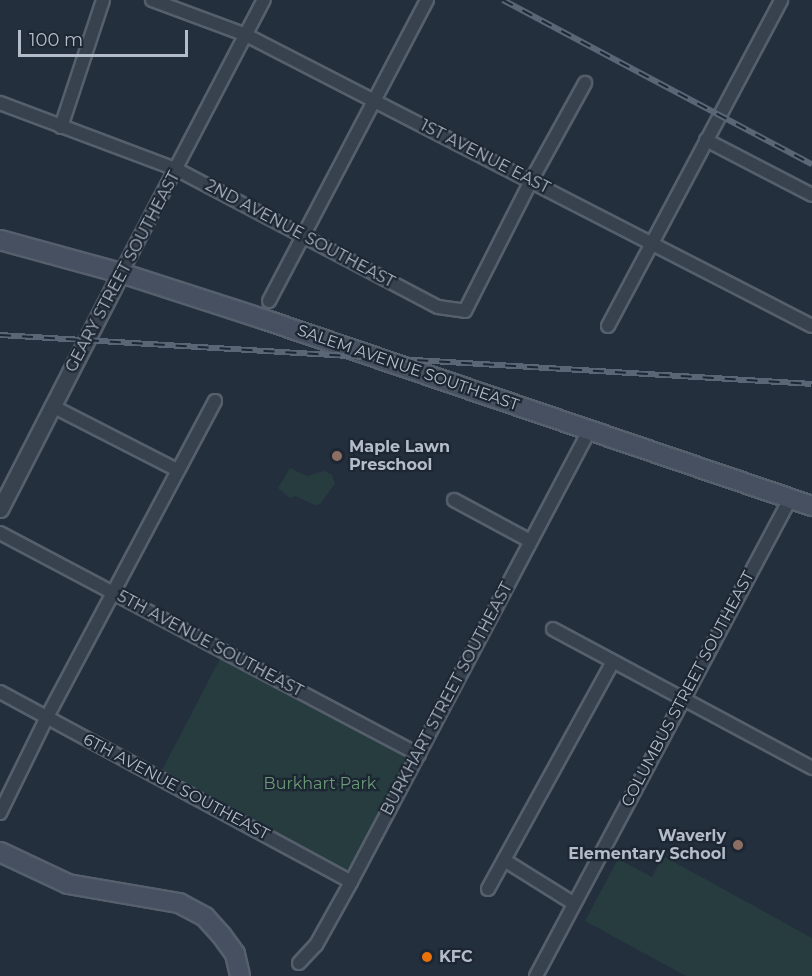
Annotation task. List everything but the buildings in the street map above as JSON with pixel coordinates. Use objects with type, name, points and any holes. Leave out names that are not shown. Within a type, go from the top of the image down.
[{"type":"main road","name":"SALEM AVENUE SOUTHEAST","points":[[0,240],[122,273],[812,506]]},
{"type":"main road","points":[[0,852],[68,884],[179,903],[205,917],[222,936],[235,954],[240,976]]},
{"type":"street","points":[[61,127],[103,0]]},
{"type":"street","name":"1ST AVENUE EAST","points":[[152,0],[246,35],[812,326]]},
{"type":"street","name":"GEARY STREET SOUTHEAST","points":[[0,509],[264,0]]},
{"type":"street","points":[[269,301],[302,234],[427,0]]},
{"type":"street","points":[[608,326],[780,0]]},
{"type":"street","points":[[531,181],[585,83]]},
{"type":"street","name":"2ND AVENUE SOUTHEAST","points":[[0,103],[176,169],[438,307],[465,311],[531,181]]},
{"type":"street","points":[[706,140],[812,195]]},
{"type":"street","points":[[0,813],[47,717],[215,401]]},
{"type":"street","points":[[52,406],[177,470]]},
{"type":"street","name":"BURKHART STREET SOUTHEAST","points":[[299,963],[316,945],[351,882],[589,431]]},
{"type":"street","name":"COLUMBUS STREET SOUTHEAST","points":[[536,976],[790,499]]},
{"type":"street","points":[[454,500],[530,541]]},
{"type":"street","name":"5TH AVENUE SOUTHEAST","points":[[0,533],[419,755]]},
{"type":"street","points":[[553,629],[612,663],[811,766]]},
{"type":"street","points":[[488,889],[612,663]]},
{"type":"street","name":"6TH AVENUE SOUTHEAST","points":[[0,692],[351,882]]},
{"type":"street","points":[[504,860],[573,903]]},
{"type":"green space","points":[[290,468],[307,476],[324,471],[332,475],[335,484],[320,504],[315,505],[295,496],[290,498],[278,488]]},
{"type":"green space","name":"Burkhart Park","points":[[224,651],[419,755],[351,882],[158,778]]},
{"type":"green space","points":[[663,856],[812,938],[812,976],[686,976],[585,921],[618,859],[652,877]]},
{"type":"railway","points":[[503,0],[812,164]]},
{"type":"railway","points":[[0,335],[812,384]]},
{"type":"place","name":"Maple Lawn Preschool","points":[[337,456]]},
{"type":"place","name":"Waverly Elementary School","points":[[738,845]]},
{"type":"place","name":"KFC","points":[[427,957]]}]
